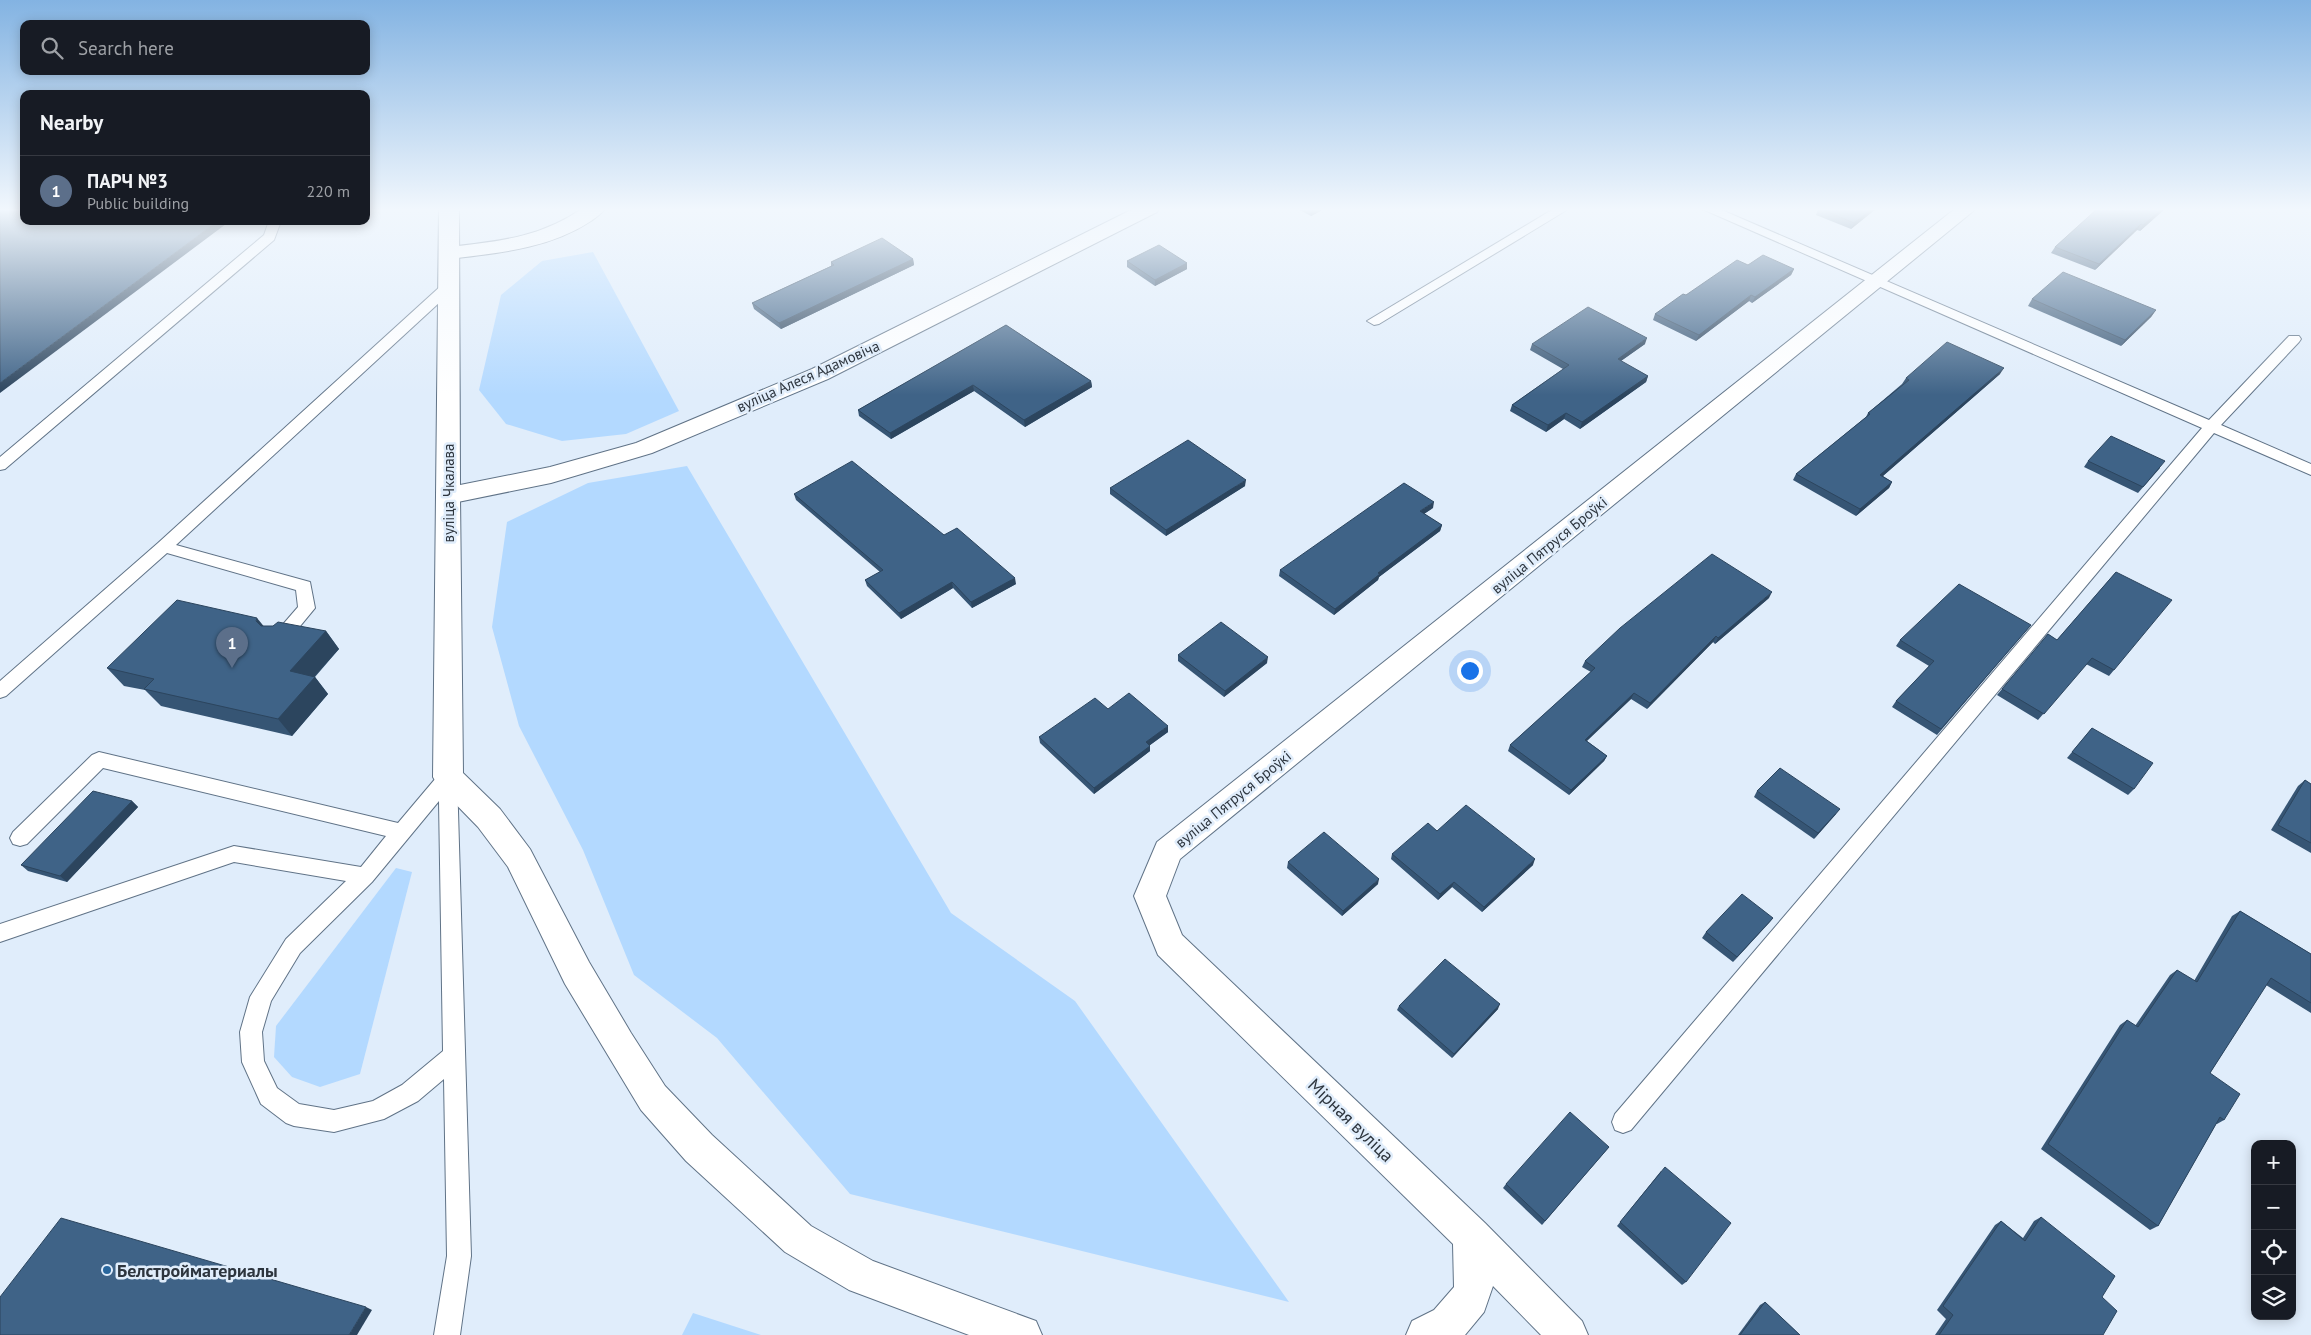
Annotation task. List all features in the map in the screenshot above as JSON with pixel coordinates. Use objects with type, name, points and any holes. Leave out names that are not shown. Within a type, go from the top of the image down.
[{"type":"street","name":"вуліца Чкалава","points":[[448,777],[449,270]]},
{"type":"street","name":"вуліца Алеся Адамовіча","points":[[448,496],[551,475],[644,448],[820,374],[1026,270]]},
{"type":"street","name":"вуліца Пятруся Броўкі","points":[[1150,896],[1168,851],[1891,270]]},
{"type":"street","points":[[448,777],[489,818],[519,858],[577,973],[619,1044],[653,1098],[699,1148],[798,1239],[863,1276],[1022,1335]]},
{"type":"street","name":"Мірная вуліца","points":[[1150,896],[1170,946],[1472,1236],[1568,1335]]},
{"type":"street","points":[[1426,1335],[1434,1333],[1458,1315],[1474,1290],[1472,1236]]},
{"type":"lane","points":[[0,465],[231,270]]},
{"type":"lane","points":[[1374,321],[1459,270]]},
{"type":"lane","points":[[1849,270],[2311,470]]},
{"type":"lane","points":[[0,691],[164,547],[448,287]]},
{"type":"lane","points":[[1623,1122],[2212,427],[2294,338]]},
{"type":"lane","points":[[164,547],[304,586],[307,608],[281,637]]},
{"type":"lane","points":[[20,838],[99,760],[402,832]]},
{"type":"lane","points":[[448,777],[365,876],[293,946],[261,997],[251,1032],[252,1062],[270,1096],[294,1115],[334,1121],[376,1111],[410,1094],[453,1057]]},
{"type":"lane","points":[[447,1335],[459,1256],[448,777]]},
{"type":"lane","points":[[0,933],[234,854],[365,876]]},
{"type":"shaded area","points":[[531,270],[603,270],[679,411],[626,434],[562,441],[506,424],[479,390],[501,295]]},
{"type":"shaded area","points":[[687,466],[951,913],[1075,1001],[1289,1302],[850,1194],[717,1038],[634,975],[583,850],[519,726],[492,627],[507,522],[588,483]]},
{"type":"shaded area","points":[[396,868],[412,872],[360,1074],[320,1087],[292,1077],[274,1057],[276,1026]]},
{"type":"shaded area","points":[[693,1313],[761,1335],[682,1335]]},
{"type":"building","points":[[0,270],[152,270],[0,383]]},
{"type":"building","points":[[823,270],[889,270],[779,323],[752,303]]},
{"type":"building","points":[[1141,270],[1173,270],[1155,280]]},
{"type":"building","points":[[1722,270],[1792,270],[1755,297],[1751,295],[1699,335],[1655,314],[1683,294],[1686,295]]},
{"type":"building","points":[[2063,272],[2156,310],[2125,340],[2032,299]]},
{"type":"building","points":[[1588,307],[1647,338],[1618,359],[1648,376],[1582,422],[1566,413],[1548,425],[1512,405],[1569,365],[1532,344]]},
{"type":"building","points":[[1006,325],[1091,381],[1024,420],[973,385],[890,433],[858,410]]},
{"type":"building","points":[[1947,342],[2004,368],[1880,475],[1892,482],[1860,509],[1796,474],[1909,380],[1906,378]]},
{"type":"building","points":[[2111,436],[2165,461],[2143,487],[2088,461]]},
{"type":"building","points":[[1188,440],[1246,480],[1166,530],[1110,488]]},
{"type":"building","points":[[852,461],[944,535],[957,528],[1015,578],[971,602],[952,582],[899,613],[865,580],[883,570],[794,494]]},
{"type":"building","points":[[1404,483],[1434,502],[1420,511],[1442,525],[1378,573],[1380,574],[1335,609],[1280,570]]},
{"type":"building","points":[[1712,554],[1772,592],[1718,638],[1716,636],[1650,703],[1634,693],[1585,740],[1607,756],[1571,790],[1510,745],[1595,668],[1585,661],[1620,628]]},
{"type":"building","points":[[2116,572],[2172,600],[2114,670],[2092,658],[2044,714],[2002,689],[2048,634],[2057,640]]},
{"type":"building","points":[[1959,584],[2031,625],[1941,729],[1896,701],[1934,661],[1900,640]]},
{"type":"building","points":[[177,600],[257,618],[256,621],[261,626],[273,626],[278,622],[326,631],[290,671],[315,677],[278,719],[144,689],[154,679],[107,668]]},
{"type":"building","points":[[1221,622],[1268,657],[1225,691],[1178,655]]},
{"type":"building","points":[[1129,693],[1168,726],[1146,742],[1150,746],[1094,788],[1039,737],[1095,698],[1108,709]]},
{"type":"building","points":[[2092,728],[2153,763],[2134,789],[2072,752]]},
{"type":"building","points":[[1780,768],[1840,809],[1818,833],[1757,791]]},
{"type":"building","points":[[2305,780],[2311,784],[2311,843],[2278,825]]},
{"type":"building","points":[[93,791],[132,801],[60,876],[21,865]]},
{"type":"building","points":[[1466,805],[1535,859],[1484,907],[1454,882],[1440,894],[1392,854],[1428,823],[1437,831]]},
{"type":"building","points":[[1324,832],[1379,879],[1343,911],[1288,862]]},
{"type":"building","points":[[1742,894],[1773,918],[1737,957],[1706,932]]},
{"type":"building","points":[[2240,911],[2311,954],[2311,1003],[2271,978],[2210,1073],[2240,1094],[2224,1120],[2220,1117],[2158,1226],[2048,1144],[2127,1020],[2138,1027],[2177,970],[2197,982]]},
{"type":"building","points":[[1445,959],[1500,1004],[1454,1054],[1399,1006]]},
{"type":"building","points":[[1570,1112],[1609,1147],[1545,1221],[1506,1184]]},
{"type":"building","points":[[1665,1167],[1731,1223],[1686,1282],[1620,1222]]},
{"type":"building","points":[[2041,1217],[2115,1276],[2102,1297],[2117,1311],[2103,1335],[1939,1335],[1953,1315],[1943,1306],[2001,1221],[2025,1241]]},
{"type":"building","points":[[61,1218],[366,1307],[349,1335],[0,1335],[0,1297]]},
{"type":"building","points":[[1765,1302],[1800,1335],[1740,1335]]},
{"type":"place","name":"ПАРЧ №3","points":[[232,668]]},
{"type":"place","name":"Белстройматериалы","points":[[107,1270]]}]
